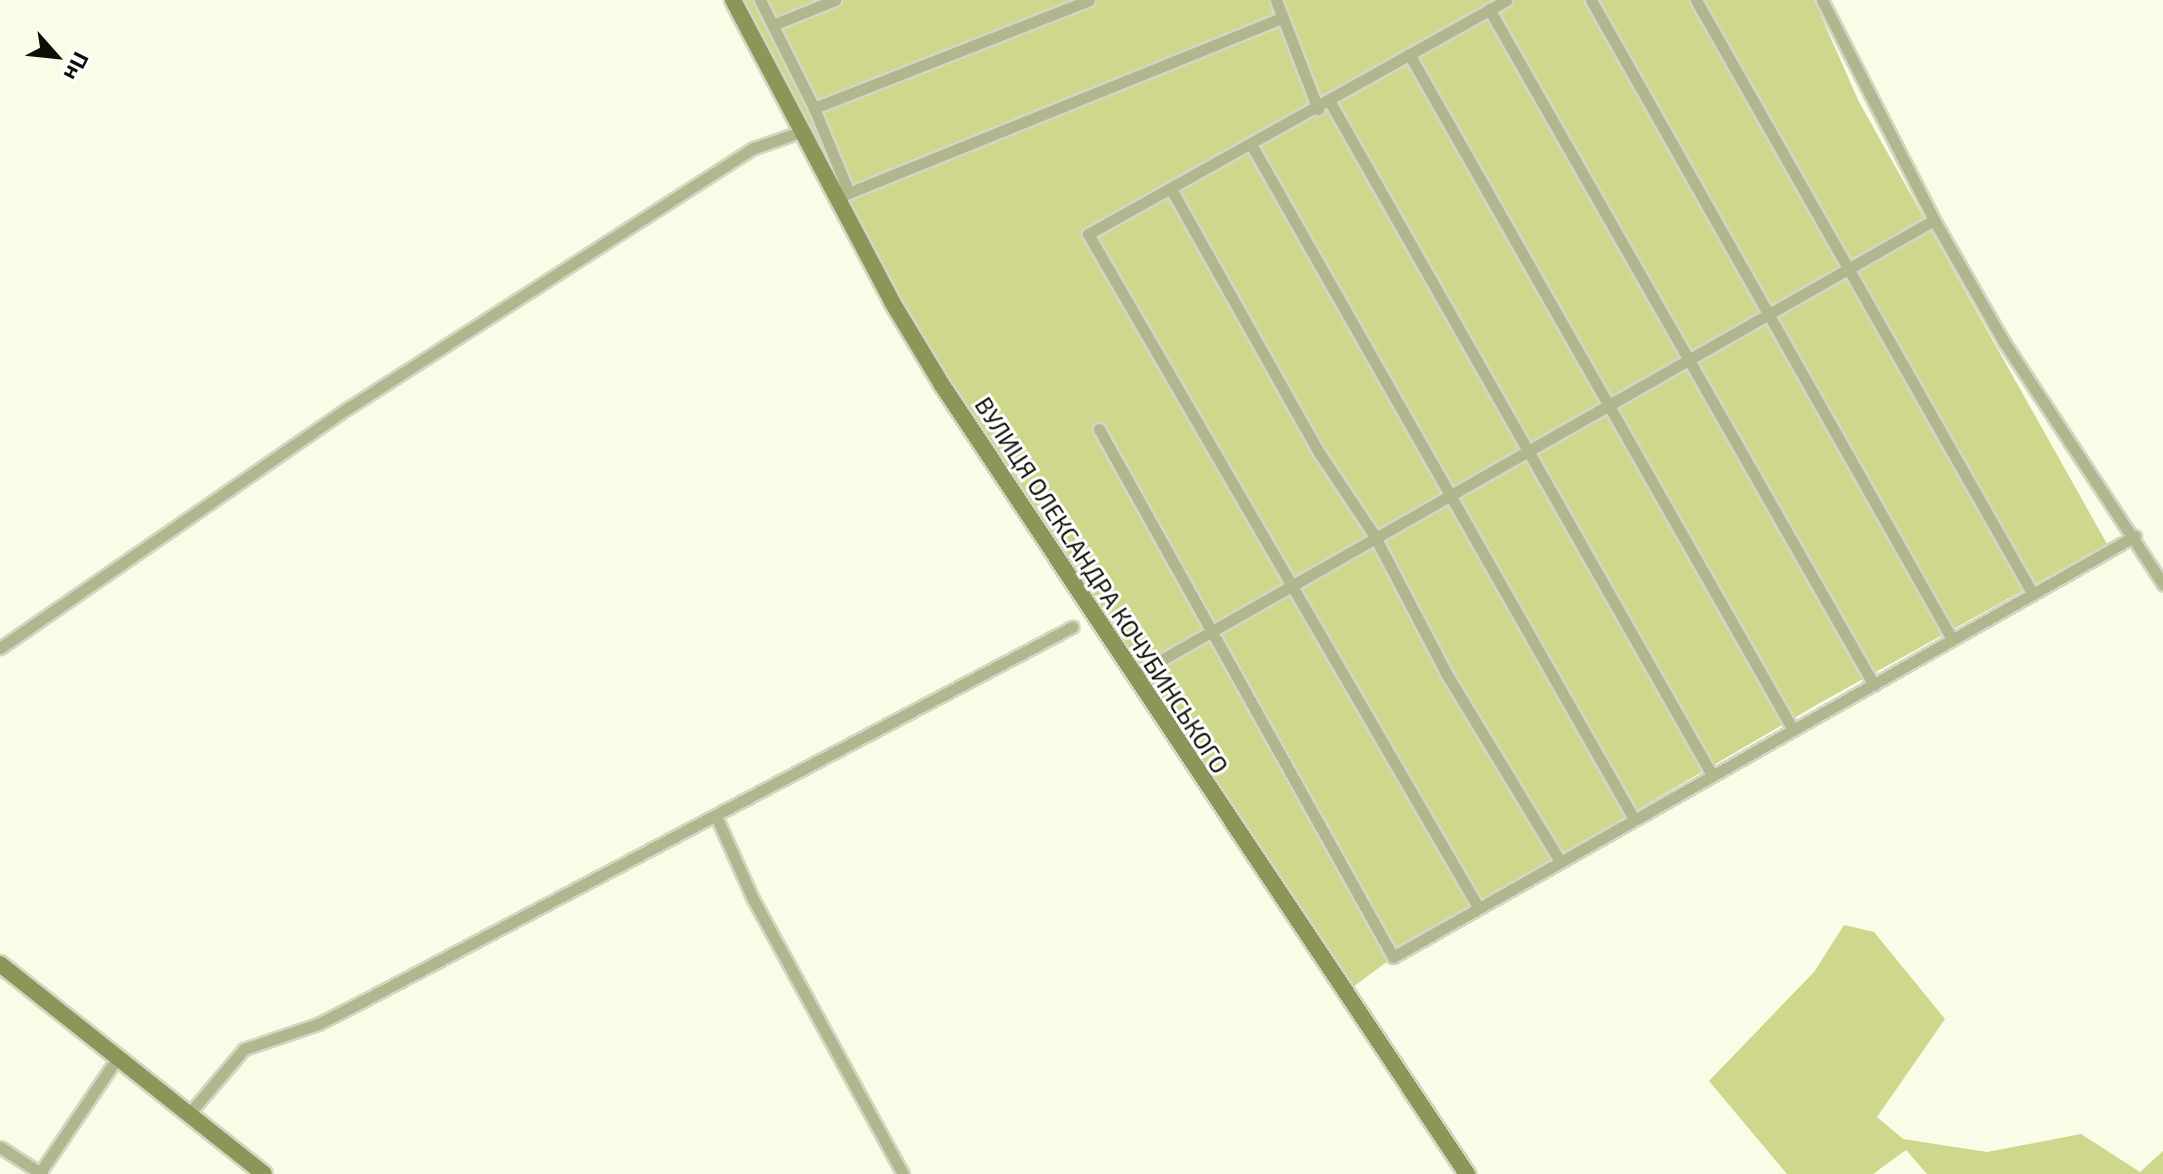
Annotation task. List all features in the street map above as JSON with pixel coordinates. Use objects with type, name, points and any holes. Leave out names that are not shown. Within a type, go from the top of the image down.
[{"type":"street","name":"ВУЛИЦЯ ОЛЕКСАНДРА КОЧУБИНСЬКОГО","points":[[733,0],[800,132],[842,196],[942,385],[1467,1174]]},
{"type":"street","points":[[760,0],[814,108],[842,196],[1283,17]]},
{"type":"street","points":[[773,25],[835,0]]},
{"type":"street","points":[[814,108],[1089,0]]},
{"type":"street","points":[[1276,0],[1318,109]]},
{"type":"street","points":[[1478,907],[1088,234],[1252,146],[1506,0]]},
{"type":"street","points":[[1591,0],[1952,639]]},
{"type":"street","points":[[1696,0],[2031,591]]},
{"type":"street","points":[[1822,0],[1934,220],[2004,342],[2135,536],[2163,584]]},
{"type":"street","points":[[1489,9],[1874,685]]},
{"type":"street","points":[[1409,54],[1792,728]]},
{"type":"street","points":[[1330,102],[1530,448],[1712,775]]},
{"type":"street","points":[[0,648],[350,407],[722,167],[754,148],[800,132]]},
{"type":"street","points":[[1252,146],[1634,819]]},
{"type":"street","points":[[1171,189],[1320,454],[1374,535],[1446,673],[1560,861]]},
{"type":"street","points":[[1135,675],[1374,535],[1934,220]]},
{"type":"street","points":[[1099,429],[1393,957],[1792,728],[1874,685],[2031,591],[2135,536]]},
{"type":"street","points":[[188,1115],[244,1049],[318,1024],[1072,627]]},
{"type":"street","points":[[716,816],[753,899],[903,1174]]},
{"type":"street","points":[[0,964],[264,1174]]},
{"type":"street","points":[[0,1147],[40,1174],[118,1057]]},
{"type":"green space","points":[[741,0],[1814,0],[1859,102],[2107,544],[1818,704],[1423,935],[1349,990],[947,376],[888,278]]},
{"type":"green space","points":[[1844,925],[1874,932],[1945,1019],[1877,1117],[1903,1139],[1987,1152],[2081,1134],[2140,1172],[2163,1151],[2163,1174],[1927,1174],[1906,1150],[1873,1174],[1787,1174],[1709,1081],[1814,972]]}]
